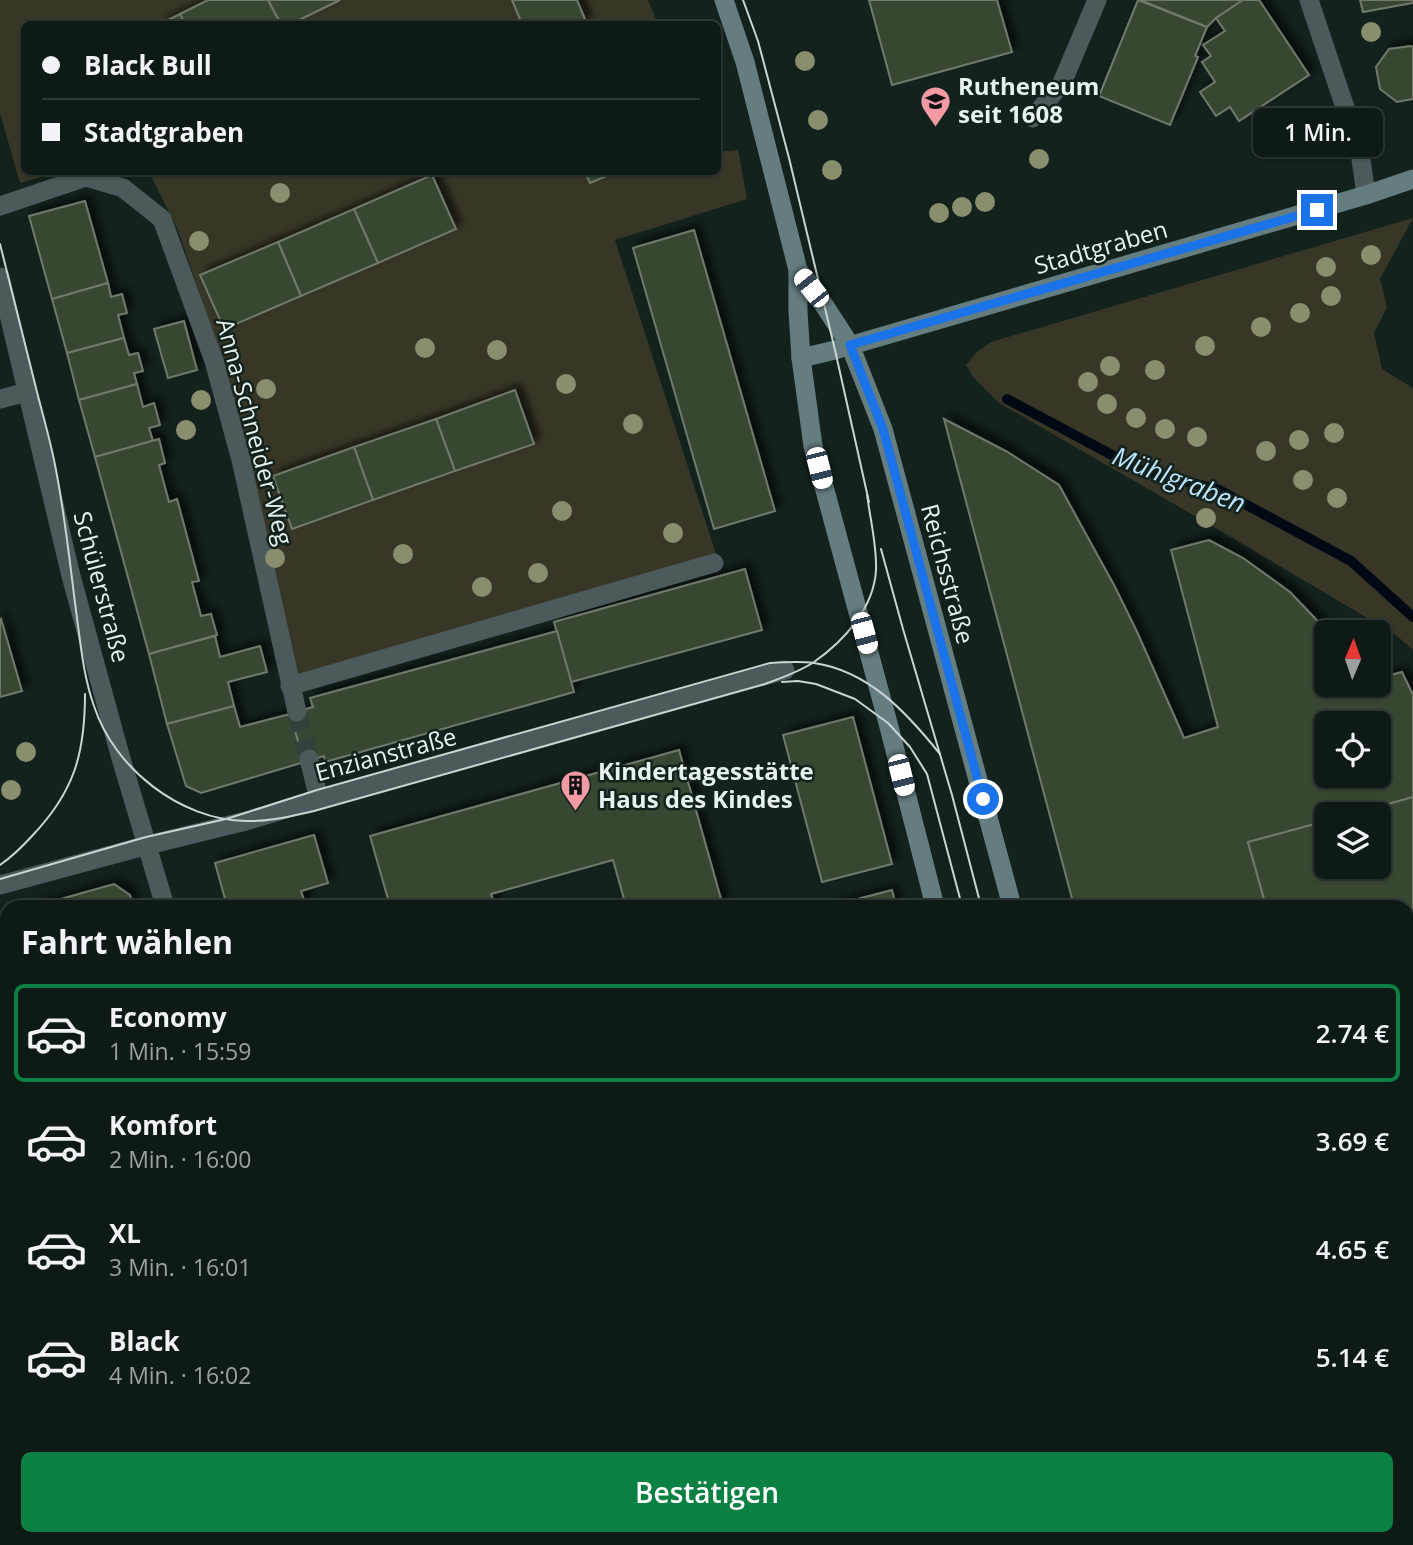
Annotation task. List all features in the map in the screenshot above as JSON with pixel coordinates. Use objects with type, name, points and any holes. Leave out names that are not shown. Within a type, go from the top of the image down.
[{"type":"main road","name":"Reichsstraße","points":[[724,0],[745,62],[798,270],[801,358],[813,446],[933,900]]},
{"type":"main road","name":"Stadtgraben","points":[[801,358],[1367,195],[1413,179]]},
{"type":"main road","name":"Reichsstraße","points":[[798,270],[850,345],[883,429],[1010,900]]},
{"type":"street","points":[[1033,118],[1062,83],[1097,0]]},
{"type":"street","points":[[1308,0],[1360,152],[1367,195]]},
{"type":"street","name":"Anna-Schneider-Weg","points":[[0,206],[86,177],[123,188],[162,219],[214,361],[241,460],[298,712]]},
{"type":"street","name":"Schülerstraße","points":[[0,277],[71,576],[120,755],[164,900]]},
{"type":"street","points":[[0,400],[27,392]]},
{"type":"street","points":[[290,686],[714,563]]},
{"type":"street","name":"Enzianstraße","points":[[0,885],[246,821],[785,670]]},
{"type":"street","points":[[309,759],[319,799]]},
{"type":"shaded area","points":[[0,0],[648,0],[657,21],[21,21],[21,175],[48,175],[20,183],[0,113]]},
{"type":"shaded area","points":[[738,150],[747,199],[615,240],[716,554],[294,681],[223,363],[178,230],[150,175],[721,175],[721,152]]},
{"type":"shaded area","points":[[1413,218],[1380,279],[1387,307],[1374,333],[1382,369],[1413,388],[1413,650],[1391,632],[1391,620],[1371,620],[999,403],[973,377],[966,365],[977,352],[991,342]]},
{"type":"building","points":[[208,0],[268,0],[279,21],[184,21],[180,14]]},
{"type":"building","points":[[268,0],[340,0],[297,21],[279,21]]},
{"type":"building","points":[[512,0],[577,0],[586,21],[521,21]]},
{"type":"building","points":[[869,0],[997,0],[1012,52],[892,85]]},
{"type":"building","points":[[1138,0],[1207,27],[1195,56],[1198,57],[1170,125],[1099,96]]},
{"type":"building","points":[[1140,0],[1243,0],[1207,27]]},
{"type":"building","points":[[1243,0],[1259,0],[1309,75],[1239,121],[1230,107],[1216,116],[1200,92],[1215,82],[1202,62],[1211,56],[1203,45],[1225,31],[1216,18]]},
{"type":"building","points":[[1360,0],[1413,0],[1413,3],[1363,12]]},
{"type":"building","points":[[180,14],[184,21],[166,21]]},
{"type":"building","points":[[1411,46],[1413,99],[1397,102],[1380,89],[1376,67],[1389,49]]},
{"type":"building","points":[[432,175],[456,229],[378,263],[354,209]]},
{"type":"building","points":[[586,175],[609,175],[590,183]]},
{"type":"building","points":[[85,201],[108,283],[52,299],[29,216]]},
{"type":"building","points":[[354,209],[378,263],[301,296],[278,242]]},
{"type":"building","points":[[694,230],[775,511],[714,529],[633,248]]},
{"type":"building","points":[[278,242],[301,296],[224,329],[200,275]]},
{"type":"building","points":[[108,283],[111,297],[122,294],[127,313],[118,315],[124,338],[67,353],[52,299]]},
{"type":"building","points":[[184,321],[197,370],[168,378],[154,329]]},
{"type":"building","points":[[124,338],[129,355],[138,353],[143,371],[134,373],[137,384],[79,400],[67,353]]},
{"type":"building","points":[[137,384],[143,407],[154,403],[160,425],[149,428],[153,441],[95,457],[79,400]]},
{"type":"building","points":[[515,390],[534,444],[455,471],[436,419]]},
{"type":"building","points":[[436,419],[455,471],[373,500],[354,447]]},
{"type":"building","points":[[944,419],[1006,451],[1059,485],[1115,587],[1184,738],[1218,727],[1171,550],[1209,540],[1243,558],[1290,592],[1317,620],[1314,620],[1314,697],[1391,697],[1391,675],[1402,672],[1413,695],[1413,797],[1391,803],[1314,802],[1314,824],[1248,842],[1264,900],[1072,900]]},
{"type":"building","points":[[159,439],[165,463],[159,465],[169,502],[177,499],[199,581],[192,582],[201,616],[211,614],[217,635],[149,654],[95,457]]},
{"type":"building","points":[[354,447],[373,500],[292,529],[273,476]]},
{"type":"building","points":[[745,569],[762,630],[571,682],[554,622]]},
{"type":"building","points":[[0,620],[22,691],[0,697]]},
{"type":"building","points":[[557,631],[574,692],[325,762],[324,756],[304,762],[290,714],[313,707],[310,698]]},
{"type":"building","points":[[215,636],[220,657],[260,646],[267,672],[228,682],[234,706],[167,724],[149,654]]},
{"type":"building","points":[[234,706],[240,727],[290,714],[304,762],[201,793],[186,786],[167,724]]},
{"type":"building","points":[[853,717],[892,864],[822,882],[783,735]]},
{"type":"building","name":"Kindertagesstätte Haus des Kindes","points":[[679,750],[721,900],[624,900],[613,860],[491,894],[493,900],[388,900],[370,836]]},
{"type":"building","points":[[1413,797],[1413,900],[1264,900],[1248,842],[1314,824],[1314,879],[1391,879],[1391,803]]},
{"type":"building","points":[[314,835],[328,883],[301,891],[304,900],[225,900],[215,863]]},
{"type":"building","points":[[114,884],[130,895],[131,900],[57,900]]},
{"type":"building","points":[[892,890],[894,900],[854,900]]},
{"type":"waterway","name":"Mühlgraben","points":[[1007,399],[1142,471],[1217,489],[1351,561],[1413,617]]},
{"type":"tunnel","points":[[297,712],[309,759]]},
{"type":"tram line","points":[[743,0],[758,41],[789,158],[869,502]]},
{"type":"tram line","points":[[0,244],[54,460],[83,663],[94,706],[104,729],[133,769],[174,801],[221,818],[263,821],[314,811],[765,684],[802,669],[825,654],[846,634],[870,597],[876,561],[867,494]]},
{"type":"tram line","points":[[881,549],[979,900]]},
{"type":"tram line","points":[[0,879],[146,837],[226,819],[317,790],[770,663],[814,663],[834,668],[869,684],[900,709],[940,754]]},
{"type":"tram line","points":[[782,682],[816,684],[855,699],[888,723],[910,747],[927,774],[960,900]]},
{"type":"tram line","points":[[0,865],[21,848],[46,820],[67,788],[83,735],[85,694]]},
{"type":"place","name":"Rutheneum seit 1608","points":[[935,128]]},
{"type":"place","name":"Kindertagesstätte Haus des Kindes","points":[[575,813]]},
{"type":"route","points":[[983,799],[883,429],[850,345],[1317,210]]}]
